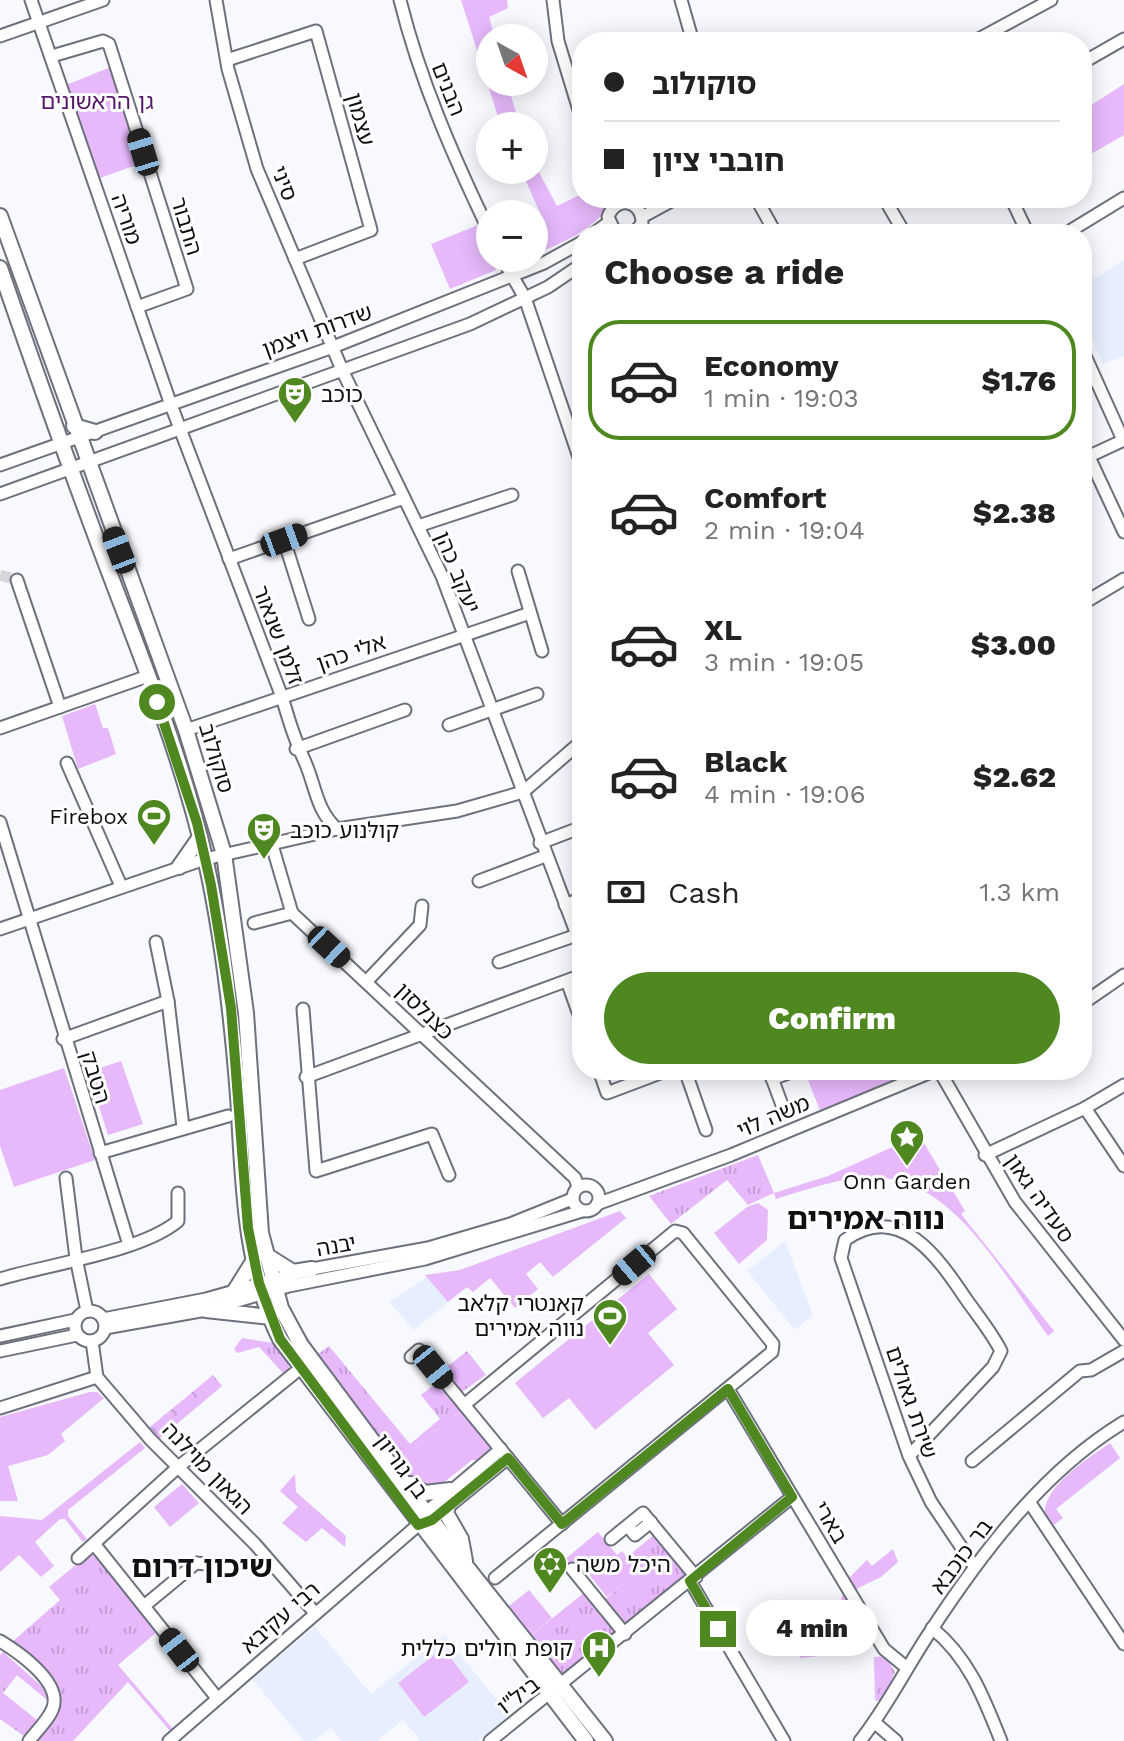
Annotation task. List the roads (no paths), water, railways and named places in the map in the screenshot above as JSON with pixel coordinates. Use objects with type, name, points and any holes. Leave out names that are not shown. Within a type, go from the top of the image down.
[{"type":"main road","name":"סוקולוב","points":[[0,216],[87,464],[186,730],[224,854],[246,1013],[260,1257]]},
{"type":"main road","name":"סוקולוב","points":[[0,268],[60,444],[148,676],[200,837],[231,1008],[248,1228],[272,1287]]},
{"type":"main road","points":[[76,432],[95,432]]},
{"type":"main road","points":[[179,867],[200,837]]},
{"type":"main road","points":[[234,1292],[260,1257],[293,1272],[312,1269]]},
{"type":"main road","points":[[206,1310],[276,1312],[272,1287]]},
{"type":"main road","name":"בן גוריון","points":[[272,1287],[280,1339],[466,1566],[556,1691],[586,1741]]},
{"type":"main road","name":"בן גוריון","points":[[276,1312],[401,1477],[425,1518],[556,1691],[605,1741]]},
{"type":"main road","points":[[401,1477],[419,1491],[450,1490]]},
{"type":"main road","points":[[448,1506],[447,1514],[461,1539],[466,1566]]},
{"type":"street","name":"מוריה","points":[[31,0],[171,405]]},
{"type":"street","points":[[0,36],[103,0]]},
{"type":"street","name":"סיני","points":[[216,0],[227,60],[257,169],[343,372]]},
{"type":"street","points":[[553,0],[558,41],[572,87]]},
{"type":"street","points":[[681,0],[690,32]]},
{"type":"street","points":[[992,32],[1051,0]]},
{"type":"street","name":"הבנים","points":[[404,1],[416,62],[476,204]]},
{"type":"street","name":"עצמון","points":[[227,60],[316,31],[371,230],[295,259]]},
{"type":"street","points":[[1092,57],[1124,39]]},
{"type":"street","name":"התבור","points":[[52,56],[92,43],[103,41],[109,44],[187,289],[137,307]]},
{"type":"street","points":[[1081,224],[1124,198]]},
{"type":"street","points":[[608,223],[612,208]]},
{"type":"street","points":[[639,224],[642,217],[640,208]]},
{"type":"street","points":[[642,217],[659,208]]},
{"type":"street","name":"שדרות ויצמן","points":[[95,432],[333,347],[511,275],[572,247]]},
{"type":"street","points":[[0,494],[470,324],[525,298],[572,270]]},
{"type":"street","points":[[509,272],[525,298],[572,437]]},
{"type":"street","points":[[1092,371],[1124,440],[1092,455]]},
{"type":"street","name":"יעקב כהן","points":[[343,372],[442,576],[572,922]]},
{"type":"street","name":"זלמן שנאור","points":[[171,405],[282,697],[296,749],[305,763],[324,816],[337,829]]},
{"type":"street","points":[[0,465],[60,444],[76,432]]},
{"type":"street","points":[[1092,471],[1124,532]]},
{"type":"street","points":[[418,526],[512,495]]},
{"type":"street","points":[[229,559],[404,498]]},
{"type":"street","points":[[284,540],[309,619]]},
{"type":"street","points":[[518,571],[542,651]]},
{"type":"street","points":[[1092,598],[1124,579]]},
{"type":"street","points":[[17,580],[60,707]]},
{"type":"street","name":"אלי כהן","points":[[186,730],[530,613]]},
{"type":"street","points":[[0,728],[148,676]]},
{"type":"street","points":[[449,725],[537,694]]},
{"type":"street","points":[[296,749],[405,710]]},
{"type":"street","points":[[0,929],[224,854],[337,829],[457,811],[523,792],[572,750]]},
{"type":"street","points":[[67,763],[121,886]]},
{"type":"street","name":"הטבק","points":[[0,822],[63,1039],[129,1245]]},
{"type":"street","points":[[540,843],[572,831]]},
{"type":"street","points":[[254,923],[292,913],[272,845]]},
{"type":"street","points":[[479,881],[545,856]]},
{"type":"street","points":[[565,905],[572,902]]},
{"type":"street","points":[[366,982],[420,925],[422,906]]},
{"type":"street","name":"כצנלסון","points":[[292,913],[575,1178],[575,1193],[582,1211]]},
{"type":"street","points":[[499,962],[572,937]]},
{"type":"street","points":[[156,942],[168,1001],[183,1127]]},
{"type":"street","points":[[1092,997],[1124,975]]},
{"type":"street","points":[[306,1077],[423,1037],[572,979]]},
{"type":"street","points":[[567,981],[572,995]]},
{"type":"street","points":[[63,1039],[168,1001]]},
{"type":"street","points":[[303,1009],[306,1077],[316,1171],[432,1134],[449,1175]]},
{"type":"street","points":[[602,1080],[607,1093],[641,1080]]},
{"type":"street","points":[[688,1080],[706,1130]]},
{"type":"street","points":[[773,1080],[785,1113]]},
{"type":"street","name":"משה לוי","points":[[582,1211],[731,1155],[914,1080]]},
{"type":"street","name":"סעדיה גאון","points":[[944,1080],[985,1155],[1023,1213],[1124,1340]]},
{"type":"street","points":[[985,1155],[1085,1108],[1124,1085]]},
{"type":"street","points":[[1085,1108],[1124,1166]]},
{"type":"street","points":[[100,1153],[228,1116]]},
{"type":"street","points":[[66,1178],[76,1258],[87,1311]]},
{"type":"street","points":[[594,1188],[599,1196],[597,1204]]},
{"type":"street","points":[[575,1193],[594,1188],[624,1195]]},
{"type":"street","points":[[1,1274],[129,1245],[166,1231],[178,1221],[178,1193]]},
{"type":"street","name":"יבנה","points":[[104,1324],[234,1292],[272,1287],[312,1269],[428,1248],[510,1224],[575,1193]]},
{"type":"street","points":[[104,1324],[206,1310],[272,1287],[425,1259],[582,1211]]},
{"type":"street","name":"שירת גאולים","points":[[909,1456],[993,1367],[1001,1351],[941,1262],[926,1246],[899,1230],[879,1228],[854,1234],[845,1240],[841,1258],[909,1456],[931,1502],[974,1566]]},
{"type":"street","points":[[464,1405],[675,1231],[683,1233],[771,1340],[772,1352],[495,1578]]},
{"type":"street","points":[[0,1336],[75,1320],[87,1311],[97,1312],[104,1324],[100,1337],[92,1341],[77,1335],[0,1351]]},
{"type":"street","points":[[75,1320],[77,1335]]},
{"type":"street","points":[[0,1408],[97,1377],[92,1341]]},
{"type":"street","points":[[972,1461],[1074,1375],[1091,1370],[1124,1351]]},
{"type":"street","points":[[420,1361],[464,1405],[562,1524]]},
{"type":"street","points":[[78,1558],[177,1468],[302,1367]]},
{"type":"street","name":"הגאון מוילנה","points":[[97,1377],[177,1468],[255,1544],[315,1613]]},
{"type":"street","name":"בארי","points":[[728,1389],[884,1649],[907,1668]]},
{"type":"street","name":"בר כוכבא","points":[[860,1741],[974,1566],[1084,1449],[1124,1422]]},
{"type":"street","points":[[425,1518],[450,1490],[505,1453]]},
{"type":"street","points":[[425,1518],[448,1506],[505,1453]]},
{"type":"street","name":"ביל\"ו","points":[[490,1741],[556,1691],[792,1497]]},
{"type":"street","points":[[1030,1503],[1124,1644]]},
{"type":"street","points":[[611,1539],[643,1513],[651,1522],[693,1579],[777,1737]]},
{"type":"street","name":"רבי עקיבא","points":[[169,1741],[425,1518]]},
{"type":"street","points":[[95,1545],[217,1698]]},
{"type":"street","points":[[144,1606],[196,1563],[206,1564]]},
{"type":"street","points":[[572,1569],[625,1634]]},
{"type":"street","points":[[932,1628],[954,1649],[979,1684],[1001,1741]]},
{"type":"street","points":[[0,1643],[43,1676],[54,1694],[53,1709],[29,1741]]},
{"type":"street","points":[[874,1722],[896,1741]]},
{"type":"tunnel","points":[[0,575],[17,580]]},
{"type":"place","name":"כוכב","points":[[295,425]]},
{"type":"place","name":"Firebox","points":[[154,847]]},
{"type":"place","name":"קולנוע כוכב","points":[[264,861]]},
{"type":"place","name":"Onn Garden","points":[[907,1168]]},
{"type":"place","name":"קאנטרי קלאב נווה אמירים","points":[[610,1347]]},
{"type":"place","name":"היכל משה","points":[[550,1595]]},
{"type":"place","name":"קופת חולים כללית","points":[[599,1679]]},
{"type":"district","name":"נווה אמירים","points":[[866,1219]]},
{"type":"district","name":"שיכון דרום","points":[[202,1567]]},
{"type":"park label","name":"גן הראשונים","points":[[97,101]]}]
